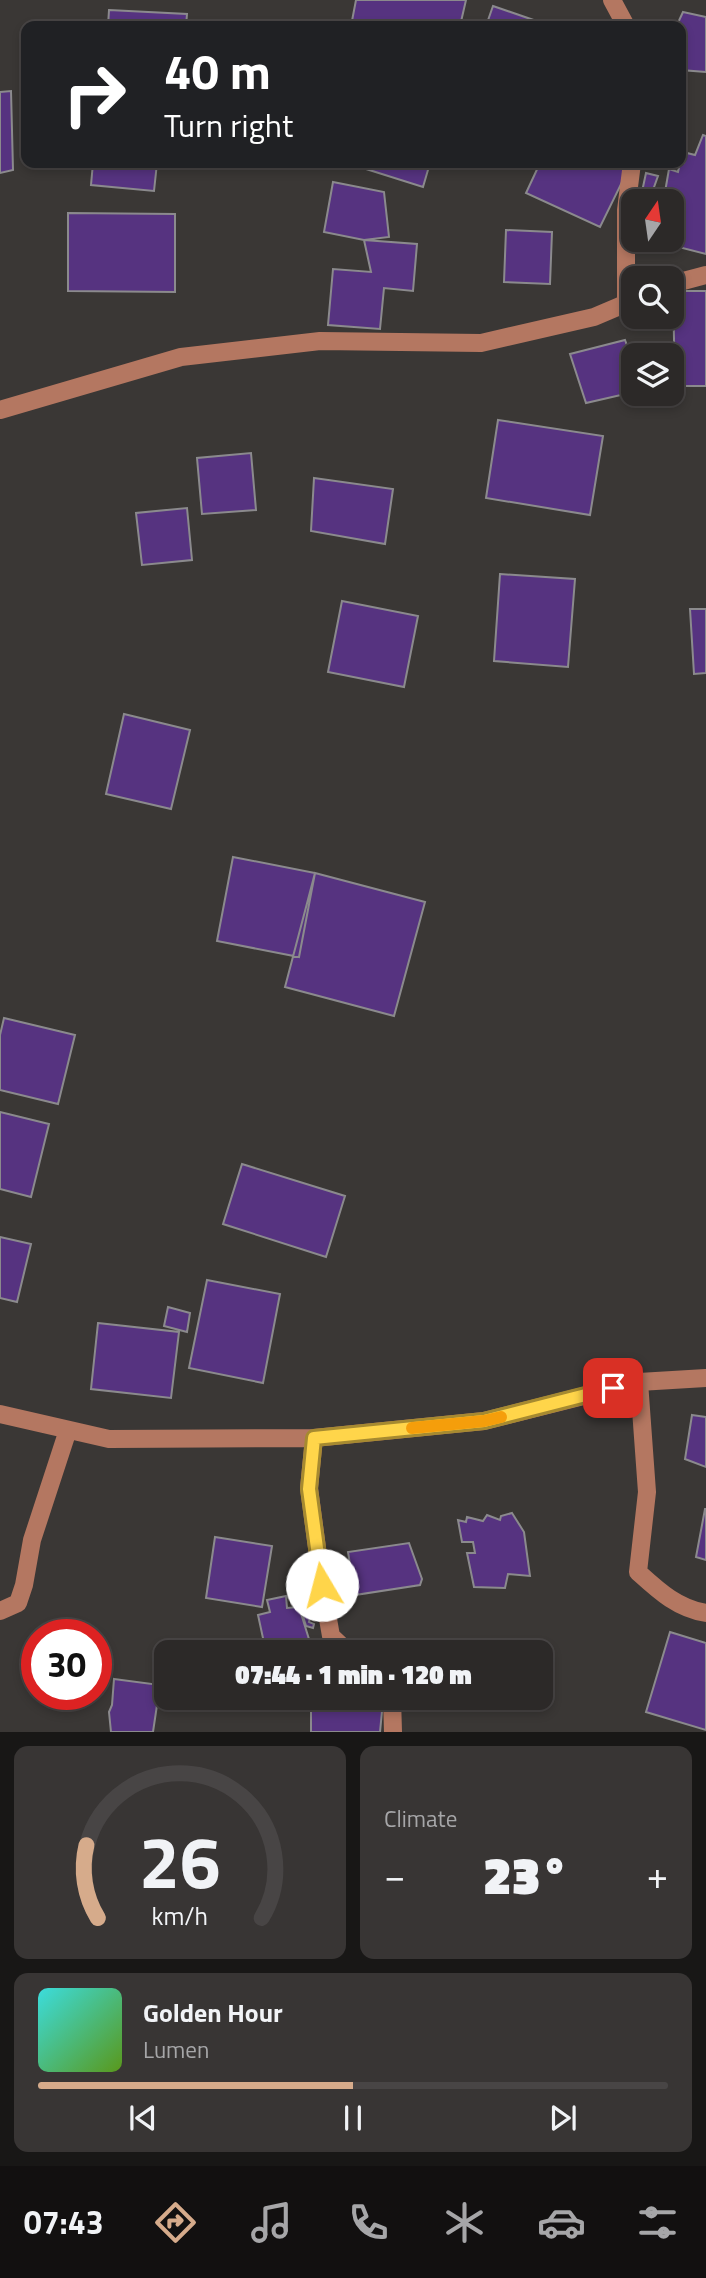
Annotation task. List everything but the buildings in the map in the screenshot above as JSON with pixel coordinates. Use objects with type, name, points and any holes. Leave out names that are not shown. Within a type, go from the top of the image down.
[{"type":"street","points":[[612,0],[623,21]]},
{"type":"street","points":[[628,266],[626,210],[631,168]]},
{"type":"street","points":[[684,281],[706,275]]},
{"type":"street","points":[[3,404],[181,356],[320,341],[481,343],[594,317],[621,305]]},
{"type":"street","points":[[0,1414],[109,1439],[314,1438],[484,1421],[639,1382],[706,1378]]},
{"type":"street","points":[[639,1382],[647,1492],[638,1572],[660,1592],[686,1609],[706,1614]]},
{"type":"street","points":[[0,1611],[18,1603],[32,1540],[68,1430]]},
{"type":"street","points":[[314,1438],[309,1489],[322,1585],[331,1636],[335,1640]]},
{"type":"street","points":[[392,1710],[393,1732]]},
{"type":"slow traffic","points":[[412,1428],[501,1417]]},
{"type":"route","points":[[322,1585],[309,1489],[314,1438],[484,1421],[613,1388]]}]
